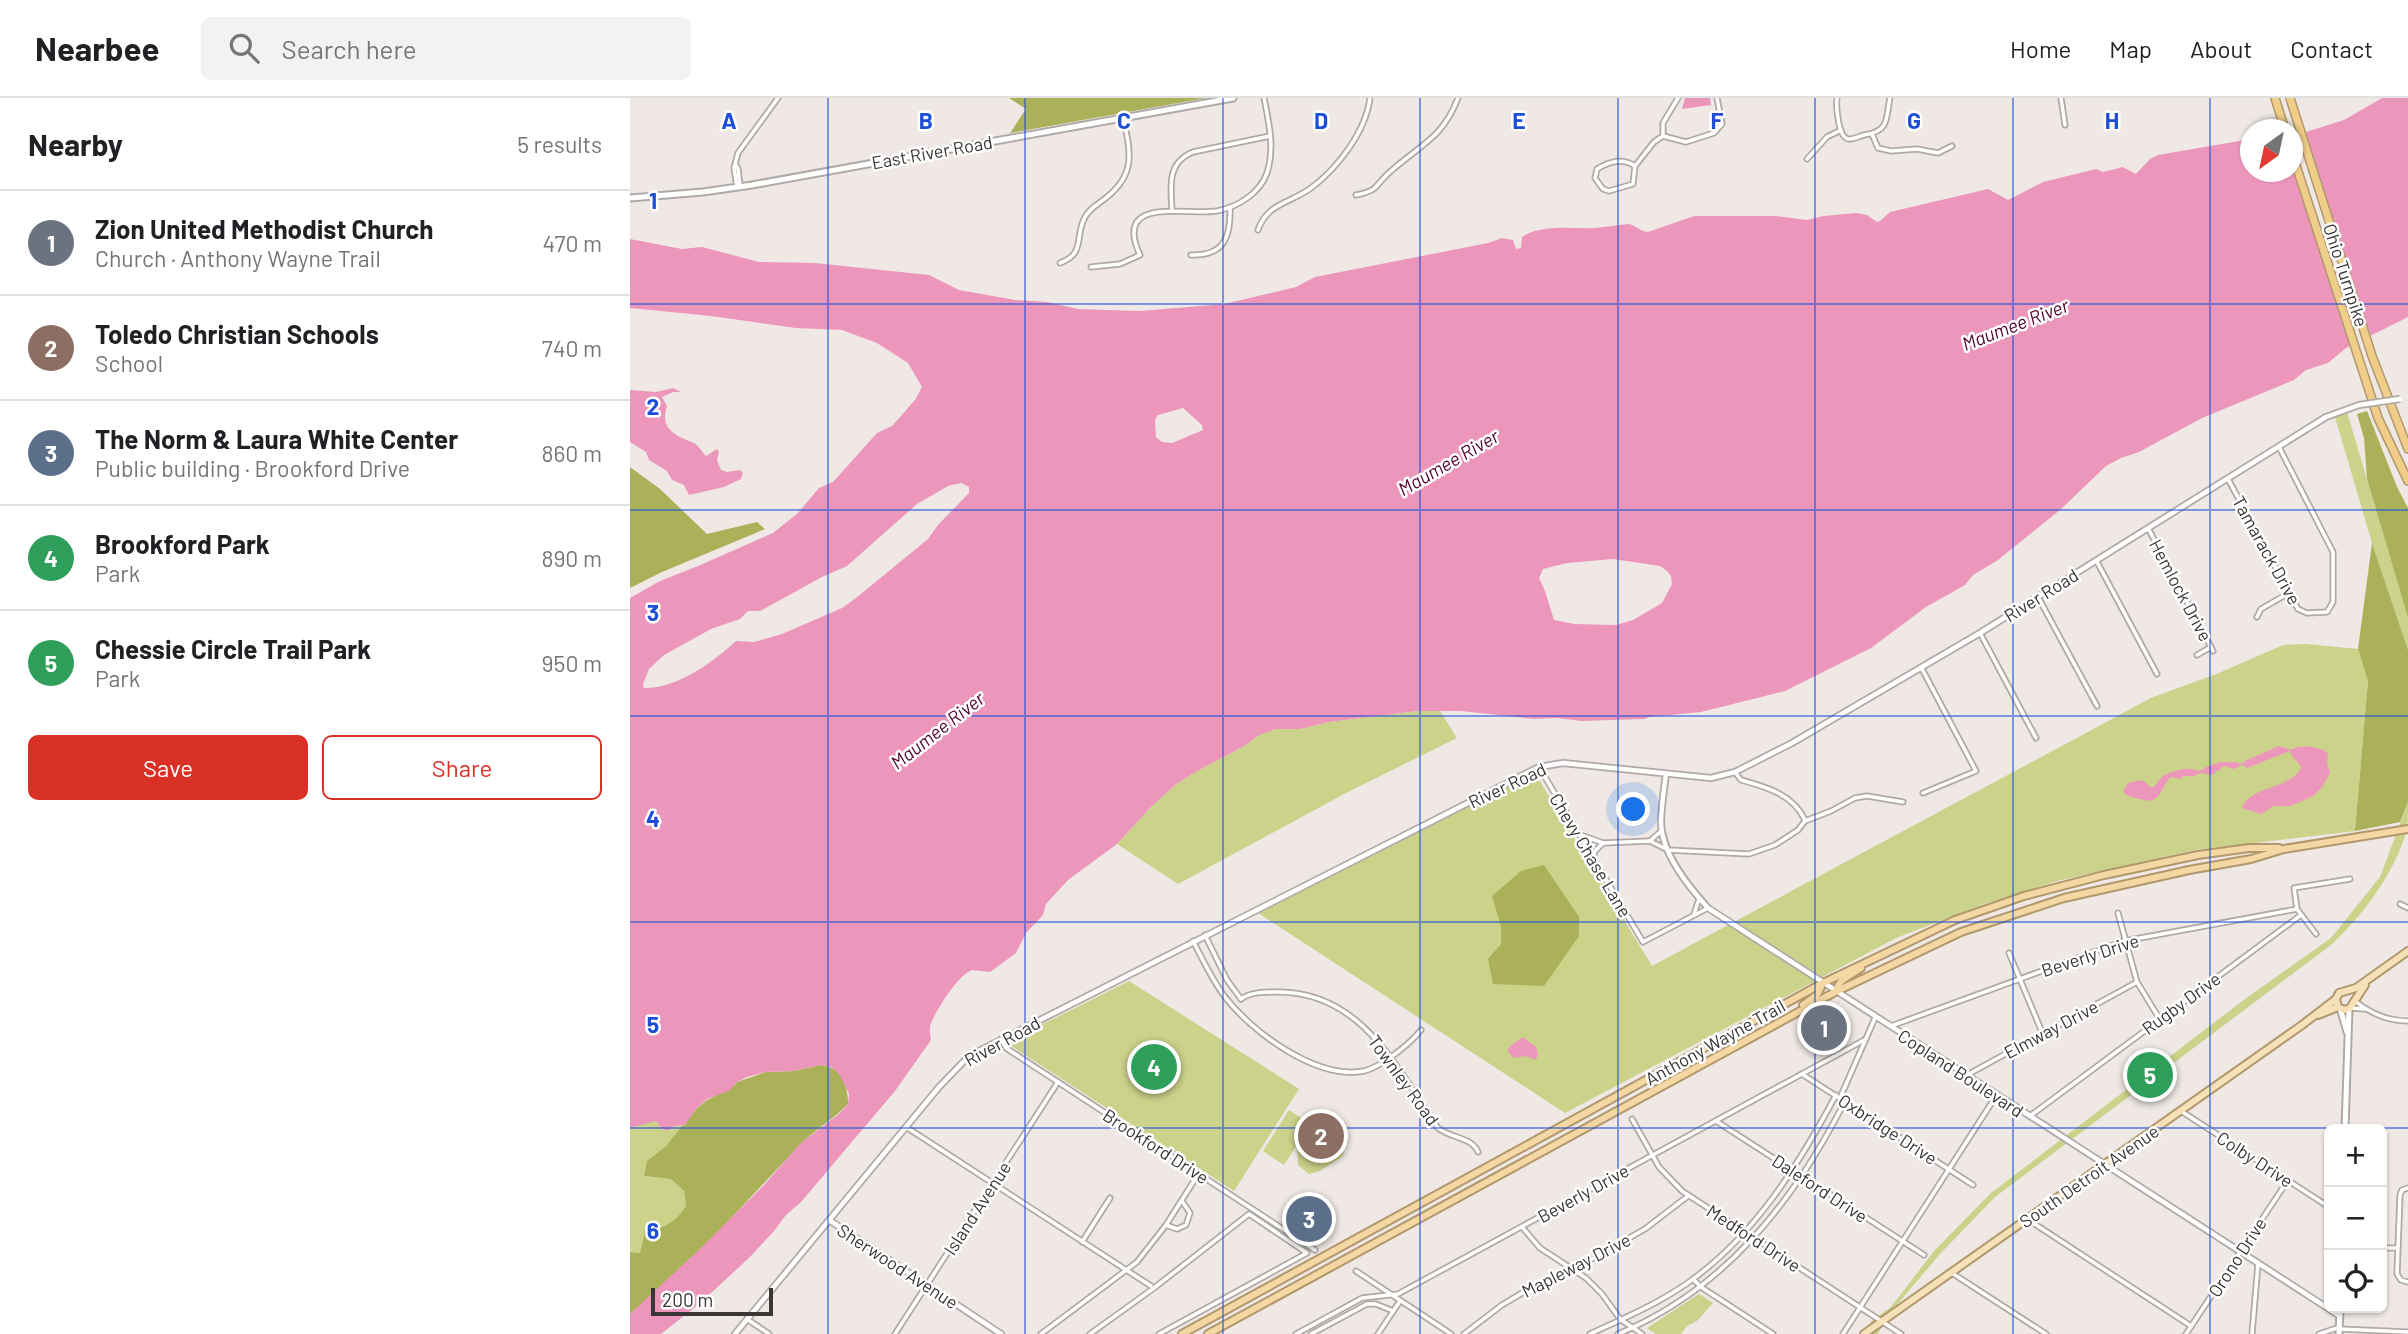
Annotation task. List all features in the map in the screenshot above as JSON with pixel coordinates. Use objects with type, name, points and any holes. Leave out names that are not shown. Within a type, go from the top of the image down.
[{"type":"highway","name":"Ohio Turnpike","points":[[2290,99],[2372,356],[2408,449]]},
{"type":"highway","points":[[2276,101],[2282,119]]},
{"type":"highway","name":"Ohio Turnpike","points":[[2301,182],[2378,418],[2408,481]]},
{"type":"highway","name":"Anthony Wayne Trail","points":[[1208,1334],[1775,1024],[1961,932],[2064,898],[2250,859],[2284,849],[2408,829]]},
{"type":"highway","name":"Anthony Wayne Trail","points":[[1182,1334],[1823,984],[1955,920],[2024,896],[2104,874],[2198,855],[2249,848],[2284,849]]},
{"type":"highway","points":[[1835,992],[1841,981],[1899,946]]},
{"type":"highway","points":[[1775,1024],[1817,995],[1823,984]]},
{"type":"main road","name":"East River Road","points":[[630,198],[739,187],[1233,98]]},
{"type":"main road","name":"South Detroit Avenue","points":[[1864,1334],[2313,1017],[2336,999],[2339,993],[2368,980],[2408,951]]},
{"type":"main road","name":"South Detroit Avenue","points":[[2313,1017],[2339,1008],[2350,1009],[2368,980]]},
{"type":"main road","points":[[2348,991],[2355,1000]]},
{"type":"main road","points":[[2336,999],[2347,1034]]},
{"type":"main road","points":[[2345,1124],[2350,1009]]},
{"type":"main road","points":[[2339,1330],[2340,1316]]},
{"type":"street","points":[[739,187],[736,165],[741,147],[778,98]]},
{"type":"street","points":[[1091,267],[1120,264],[1140,255],[1133,237],[1136,223],[1147,214],[1172,211],[1209,212],[1230,207],[1251,195],[1263,181],[1271,154],[1271,136],[1264,98]]},
{"type":"street","points":[[1258,230],[1266,213],[1311,188],[1335,165],[1360,127],[1370,98]]},
{"type":"street","points":[[1356,195],[1374,191],[1389,172],[1430,142],[1445,124],[1458,98]]},
{"type":"street","points":[[1663,136],[1663,123],[1678,98]]},
{"type":"street","points":[[1636,166],[1623,160],[1610,162],[1597,169],[1595,178],[1603,189],[1613,191],[1633,184],[1636,166],[1654,142],[1663,136],[1686,142],[1717,131],[1722,124],[1717,98]]},
{"type":"street","points":[[1837,98],[1836,110],[1840,130],[1848,139],[1872,134],[1882,128],[1889,100]]},
{"type":"street","points":[[2060,98],[2065,125]]},
{"type":"street","points":[[1060,263],[1070,260],[1076,252],[1086,214],[1116,189],[1125,177],[1130,156],[1123,117]]},
{"type":"street","points":[[1807,159],[1827,136],[1840,130]]},
{"type":"street","points":[[1872,134],[1878,148],[1891,151],[1917,149],[1938,153],[1952,146]]},
{"type":"street","points":[[1172,211],[1172,174],[1182,158],[1193,152],[1271,136]]},
{"type":"street","points":[[1191,255],[1209,253],[1223,244],[1228,236],[1230,207]]},
{"type":"street","name":"River Road","points":[[735,1334],[961,1062],[1001,1039],[1539,767],[1563,763],[1712,778],[1735,772],[1791,743],[1980,633],[2326,417],[2359,405],[2408,398]]},
{"type":"street","name":"Tamarack Drive","points":[[2228,479],[2298,609],[2313,614],[2327,612],[2333,602],[2333,552],[2278,447]]},
{"type":"street","name":"Hemlock Drive","points":[[2148,528],[2212,649],[2197,654]]},
{"type":"street","points":[[2096,561],[2157,674]]},
{"type":"street","points":[[2258,617],[2261,609],[2290,593]]},
{"type":"street","points":[[2038,597],[2097,706]]},
{"type":"street","points":[[1980,633],[2036,738]]},
{"type":"street","points":[[1921,667],[1976,771],[1923,793]]},
{"type":"street","name":"Chevy Chase Lane","points":[[1539,767],[1643,942],[1693,916]]},
{"type":"street","points":[[1735,772],[1741,780],[1760,784],[1789,799],[1805,821]]},
{"type":"street","name":"Copland Boulevard","points":[[1666,774],[1662,830],[1668,850],[1699,899],[1708,908],[2340,1316]]},
{"type":"street","points":[[1578,834],[1603,843],[1650,841],[1668,850],[1742,855],[1757,852],[1788,836],[1805,821],[1860,796],[1903,802]]},
{"type":"street","points":[[1650,841],[1662,830]]},
{"type":"street","points":[[1592,858],[1595,850],[1603,843]]},
{"type":"street","points":[[2316,934],[2297,909],[2294,888],[2350,879]]},
{"type":"street","points":[[1693,916],[1699,899]]},
{"type":"street","points":[[2400,904],[2408,908]]},
{"type":"street","points":[[1693,916],[1708,908]]},
{"type":"street","name":"Beverly Drive","points":[[1889,1027],[2124,941],[2297,909]]},
{"type":"street","points":[[2118,913],[2137,982],[2160,1019]]},
{"type":"street","name":"Rugby Drive","points":[[2029,1117],[2301,915]]},
{"type":"street","points":[[1205,935],[1227,980],[1241,999],[1239,1012]]},
{"type":"street","points":[[1194,941],[1214,981],[1239,1012],[1276,1042],[1302,1058],[1327,1068],[1350,1072],[1377,1066],[1421,1030]]},
{"type":"street","points":[[2009,953],[2042,1033]]},
{"type":"street","name":"Elmway Drive","points":[[1965,1076],[2137,982]]},
{"type":"street","name":"Townley Road","points":[[1241,999],[1259,992],[1289,992],[1330,1002],[1346,1011],[1366,1027],[1390,1056],[1438,1128],[1446,1134],[1472,1142],[1478,1152]]},
{"type":"street","points":[[2355,1000],[2365,1009],[2393,1020],[2408,1021]]},
{"type":"street","points":[[2350,1009],[2365,1009]]},
{"type":"street","points":[[1590,1334],[1656,1303],[1693,1279],[1745,1233],[1767,1206],[1838,1097],[1875,1018]]},
{"type":"street","name":"Brookford Drive","points":[[1001,1039],[1006,1048],[1315,1250]]},
{"type":"street","name":"Beverly Drive","points":[[1296,1334],[1362,1298],[1384,1294],[1392,1296],[1866,1039]]},
{"type":"street","name":"Oxbridge Drive","points":[[1802,1074],[1973,1185]]},
{"type":"street","name":"Island Avenue","points":[[895,1334],[1058,1082]]},
{"type":"street","points":[[1843,1334],[1996,1096]]},
{"type":"street","points":[[1618,1334],[1662,1313],[1701,1287],[1755,1239],[1783,1203],[1845,1101]]},
{"type":"street","name":"Colby Drive","points":[[2181,1111],[2324,1204]]},
{"type":"street","name":"Medford Drive","points":[[1632,1119],[1666,1176],[1688,1196],[1901,1334]]},
{"type":"street","name":"Daleford Drive","points":[[1716,1121],[1924,1255]]},
{"type":"street","points":[[906,1127],[1151,1286]]},
{"type":"street","points":[[1041,1334],[1127,1271],[1148,1250],[1199,1173]]},
{"type":"street","name":"Orono Drive","points":[[2186,1334],[2288,1180]]},
{"type":"street","points":[[2407,1188],[2400,1195],[2398,1248],[2399,1277],[2408,1282]]},
{"type":"street","name":"Mapleway Drive","points":[[1464,1334],[1527,1290],[1574,1269],[1645,1229],[1688,1196]]},
{"type":"street","points":[[1082,1242],[1110,1198]]},
{"type":"street","points":[[1166,1225],[1177,1229],[1184,1227],[1189,1221],[1189,1211],[1182,1200]]},
{"type":"street","points":[[1090,1334],[1249,1214],[1307,1253],[1159,1334]]},
{"type":"street","name":"Sherwood Avenue","points":[[829,1220],[1001,1334]]},
{"type":"street","points":[[2027,1220],[2191,1326]]},
{"type":"street","points":[[1522,1227],[1540,1248],[1574,1269],[1602,1294],[1622,1321],[1642,1334]]},
{"type":"street","points":[[2387,1248],[2398,1248]]},
{"type":"street","points":[[2252,1334],[2258,1264]]},
{"type":"street","points":[[1356,1271],[1451,1334]]},
{"type":"street","points":[[1952,1273],[2046,1334]]},
{"type":"street","points":[[1693,1279],[1773,1334]]},
{"type":"street","points":[[1378,1334],[1399,1301]]},
{"type":"street","points":[[1311,1334],[1367,1304],[1376,1304],[1393,1311]]},
{"type":"street","points":[[747,1320],[769,1334]]},
{"type":"street","points":[[2319,1334],[2339,1330],[2408,1332]]},
{"type":"green space","points":[[1009,98],[1206,98],[1010,133],[1026,109]]},
{"type":"green space","points":[[2367,411],[2408,508],[2408,618],[2367,479],[2364,438],[2357,414]]},
{"type":"green space","points":[[2347,412],[2408,618],[2408,650],[2372,543],[2335,417]]},
{"type":"green space","points":[[630,467],[660,489],[707,534],[757,522],[765,529],[630,588]]},
{"type":"green space","points":[[2372,543],[2408,650],[2408,802],[2400,822],[2355,831],[2368,681],[2358,649]]},
{"type":"green space","points":[[2306,644],[2358,649],[2368,681],[2355,831],[2195,850],[2061,880],[1987,903],[1896,938],[1565,1113],[1258,913],[1535,773],[1652,966],[2151,698],[2219,673],[2283,645]]},
{"type":"green space","points":[[1417,711],[1440,711],[1457,738],[1346,793],[1178,884],[1117,844],[1175,785],[1259,735],[1276,729],[1300,729],[1329,722]]},
{"type":"green space","points":[[2408,802],[2407,830],[2386,878],[2366,907],[2331,945],[1995,1197],[1940,1254],[1889,1314],[1878,1334],[1870,1334],[1871,1321],[1891,1307],[1934,1251],[1991,1193],[2245,999],[2331,938],[2380,877]]},
{"type":"green space","points":[[1544,865],[1579,917],[1579,936],[1544,986],[1493,984],[1488,959],[1501,944],[1501,927],[1492,896],[1521,871]]},
{"type":"green space","points":[[1129,981],[1299,1089],[1234,1191],[1010,1045],[1011,1040]]},
{"type":"green space","points":[[821,1065],[831,1067],[839,1074],[846,1089],[848,1104],[805,1140],[696,1255],[630,1314],[630,1252],[640,1253],[645,1231],[668,1224],[686,1206],[684,1191],[671,1179],[644,1176],[647,1161],[666,1146],[696,1109],[737,1082],[766,1072],[793,1071]]},
{"type":"green space","points":[[1289,1110],[1310,1124],[1318,1113],[1344,1148],[1343,1156],[1320,1171],[1309,1174],[1298,1165],[1297,1145],[1284,1165],[1263,1151]]},
{"type":"green space","points":[[656,1121],[666,1131],[674,1126],[685,1125],[666,1146],[647,1161],[644,1176],[671,1179],[684,1191],[686,1206],[677,1221],[645,1232],[640,1253],[630,1252],[630,1128]]},
{"type":"green space","points":[[1699,1294],[1713,1303],[1681,1334],[1656,1334],[1647,1328]]},
{"type":"water","points":[[1685,98],[1710,98],[1711,105],[1682,109]]},
{"type":"water","name":"Maumee River","points":[[2382,98],[2408,98],[2408,317],[2346,348],[2328,363],[2306,370],[2294,380],[2202,418],[2139,452],[2106,466],[2060,510],[1998,560],[1973,575],[1965,585],[1926,607],[1871,648],[1785,691],[1701,712],[1645,719],[1581,721],[1461,711],[1417,711],[1329,722],[1300,729],[1276,729],[1259,735],[1175,785],[1117,844],[1068,880],[1046,904],[1043,915],[1026,933],[1016,953],[990,972],[972,970],[966,973],[943,1001],[931,1023],[931,1040],[895,1091],[801,1202],[786,1215],[750,1257],[698,1305],[661,1334],[630,1334],[630,1314],[764,1185],[800,1144],[840,1113],[848,1104],[849,1094],[839,1074],[832,1067],[821,1065],[793,1071],[766,1072],[747,1077],[737,1082],[729,1091],[707,1099],[685,1125],[674,1126],[667,1131],[656,1121],[630,1128],[630,598],[660,581],[773,533],[798,513],[819,488],[833,482],[877,433],[892,426],[915,400],[922,387],[908,363],[877,343],[842,330],[796,328],[630,308],[630,239],[682,249],[702,247],[759,262],[815,263],[929,275],[959,290],[1078,309],[1140,311],[1224,304],[1296,287],[1315,277],[1502,238],[1513,240],[1516,249],[1521,248],[1522,237],[1538,230],[1628,224],[1648,232],[1694,216],[1776,216],[1807,220],[1856,213],[1867,215],[1877,222],[1890,212],[1988,189],[2008,200],[2043,182],[2096,169],[2103,172],[2123,167],[2136,174],[2150,159],[2158,155],[2240,141],[2240,182],[2303,182],[2303,133],[2344,120]],"holes":[[[1183,408],[1202,425],[1203,430],[1172,443],[1162,442],[1156,437],[1155,420],[1158,415]],[[961,483],[969,487],[969,493],[928,539],[842,608],[782,634],[754,642],[736,641],[694,673],[669,684],[644,688],[649,669],[664,655],[711,629],[740,619],[748,611],[760,611],[847,566],[917,504],[948,486]],[[1613,559],[1660,566],[1667,571],[1672,584],[1662,603],[1633,620],[1616,625],[1574,624],[1554,620],[1539,578],[1543,569],[1567,563]]]},
{"type":"water","points":[[673,388],[681,392],[662,397],[667,406],[665,421],[671,431],[696,444],[706,456],[717,449],[721,470],[740,470],[743,473],[741,479],[724,487],[689,495],[684,485],[672,480],[667,471],[649,460],[646,452],[630,442],[630,390],[656,392]]},
{"type":"water","points":[[2279,746],[2291,750],[2304,746],[2315,747],[2328,753],[2330,773],[2323,786],[2313,796],[2291,806],[2274,806],[2261,814],[2242,808],[2252,796],[2288,780],[2301,768],[2290,751],[2247,768],[2242,765],[2234,769],[2224,766],[2212,775],[2201,773],[2180,779],[2171,777],[2158,797],[2150,801],[2130,797],[2123,792],[2128,783],[2142,780],[2152,788],[2163,776],[2173,772],[2187,769],[2200,771],[2221,762],[2243,764]]},
{"type":"water","points":[[1523,1037],[1536,1047],[1536,1060],[1526,1056],[1514,1058],[1507,1051]]},
{"type":"pier","points":[[2303,129],[2372,340],[2351,349],[2297,182],[2303,182]]},
{"type":"place","name":"Zion United Methodist Church","points":[[1824,1028]]},
{"type":"place","name":"Brookford Park","points":[[1154,1067]]},
{"type":"place","name":"Chessie Circle Trail Park","points":[[2150,1075]]},
{"type":"place","name":"Toledo Christian Schools","points":[[1321,1136]]},
{"type":"place","name":"The Norm & Laura White Center","points":[[1309,1219]]}]
